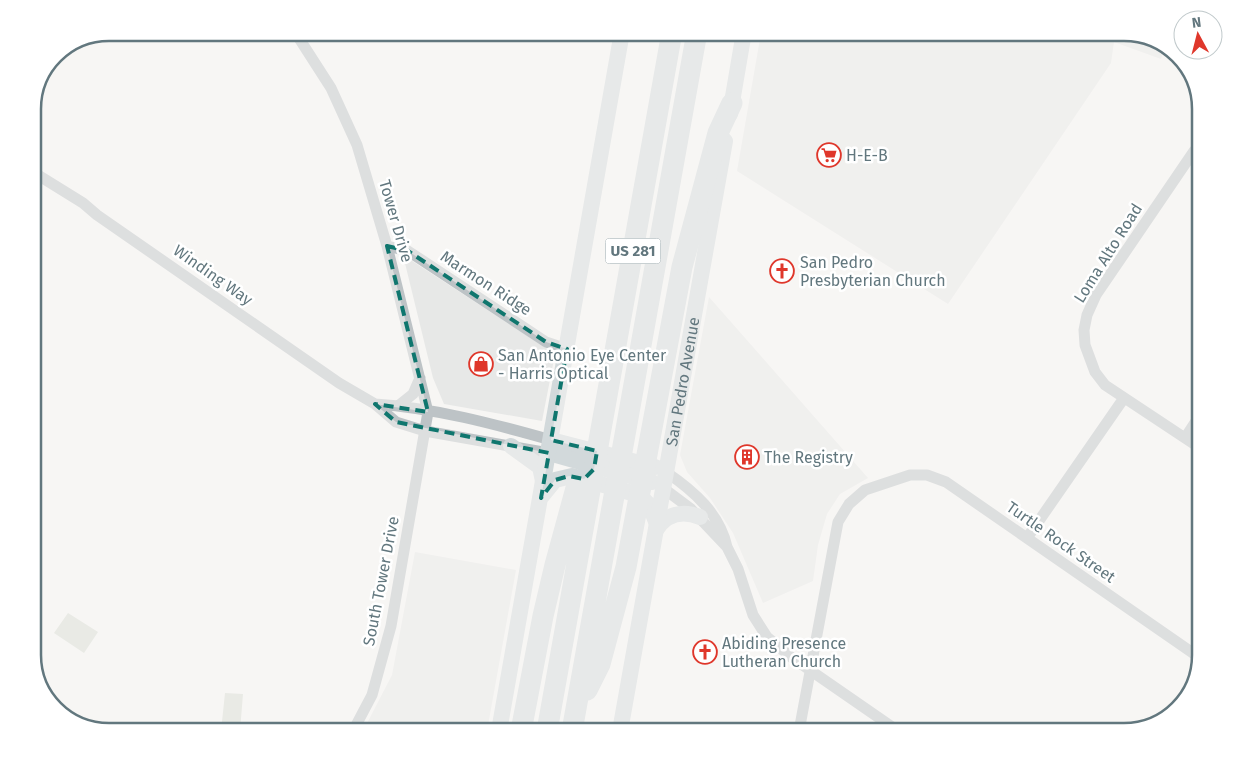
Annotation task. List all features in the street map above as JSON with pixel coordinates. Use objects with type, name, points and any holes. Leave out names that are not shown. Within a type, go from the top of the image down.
[{"type":"highway","name":"US 281","points":[[548,723],[582,458],[670,41]]},
{"type":"highway","name":"US 281","points":[[574,723],[695,41]]},
{"type":"highway","points":[[574,723],[600,664],[621,588],[632,541],[680,274],[718,133],[732,103]]},
{"type":"highway","points":[[523,723],[543,616],[582,458]]},
{"type":"main road","points":[[501,723],[620,41]]},
{"type":"main road","name":"San Pedro Avenue","points":[[622,723],[656,527],[658,477],[732,103],[742,41]]},
{"type":"main road","points":[[511,446],[537,465],[543,481]]},
{"type":"main road","points":[[550,446],[582,458],[658,477]]},
{"type":"main road","points":[[540,498],[555,480],[572,476],[630,491],[647,502],[656,527],[674,515],[688,514],[700,517]]},
{"type":"street","name":"Tower Drive","points":[[301,41],[331,88],[357,145],[387,246],[420,378],[428,412],[425,431]]},
{"type":"street","name":"Loma Alto Road","points":[[1192,159],[1096,295],[1087,315],[1085,345],[1088,359],[1105,385],[1192,443]]},
{"type":"street","name":"Winding Way","points":[[41,177],[83,203],[97,215],[339,383],[375,404],[396,422],[425,431],[511,446],[550,446]]},
{"type":"street","name":"Marmon Ridge","points":[[387,246],[408,251],[546,342],[567,348]]},
{"type":"street","points":[[398,406],[413,394],[420,378]]},
{"type":"street","points":[[1027,538],[1124,398]]},
{"type":"street","name":"Winding Way","points":[[375,404],[398,406],[496,426],[550,446]]},
{"type":"street","points":[[493,443],[496,426]]},
{"type":"street","points":[[1185,438],[1192,427]]},
{"type":"street","name":"South Tower Drive","points":[[358,723],[372,695],[391,626],[425,431]]},
{"type":"street","name":"Turtle Rock Street","points":[[801,723],[838,522],[849,504],[865,490],[910,475],[927,475],[946,482],[1192,652]]},
{"type":"street","points":[[658,477],[700,517],[727,547]]},
{"type":"street","points":[[658,477],[690,491],[711,512],[721,526],[727,547],[738,569],[751,610],[759,626],[774,644],[885,723]]},
{"type":"highlighted area","points":[[387,246],[408,251],[546,342],[567,349],[551,440],[597,451],[594,469],[584,479],[569,476],[555,480],[541,498],[549,453],[396,422],[375,404],[428,412]]},
{"type":"shaded area","points":[[760,41],[1124,41],[1150,46],[1163,53],[1161,59],[1114,42],[1111,63],[948,304],[737,171]]},
{"type":"shaded area","points":[[403,255],[555,354],[542,421],[444,404],[433,378]]},
{"type":"shaded area","points":[[709,297],[868,478],[840,494],[827,514],[818,545],[813,581],[763,603],[733,533],[710,498],[687,472],[680,455]]},
{"type":"shaded area","points":[[415,552],[516,570],[488,723],[367,723],[392,675]]},
{"type":"shaded area","points":[[68,613],[98,632],[84,653],[54,633]]},
{"type":"shaded area","points":[[225,693],[243,694],[241,723],[222,723]]},
{"type":"place","name":"H-E-B","points":[[829,155]]},
{"type":"place","name":"San Pedro Presbyterian Church","points":[[782,271]]},
{"type":"place","name":"San Antonio Eye Center - Harris Optical","points":[[481,364]]},
{"type":"place","name":"The Registry","points":[[747,457]]},
{"type":"place","name":"Abiding Presence Lutheran Church","points":[[705,652]]}]
